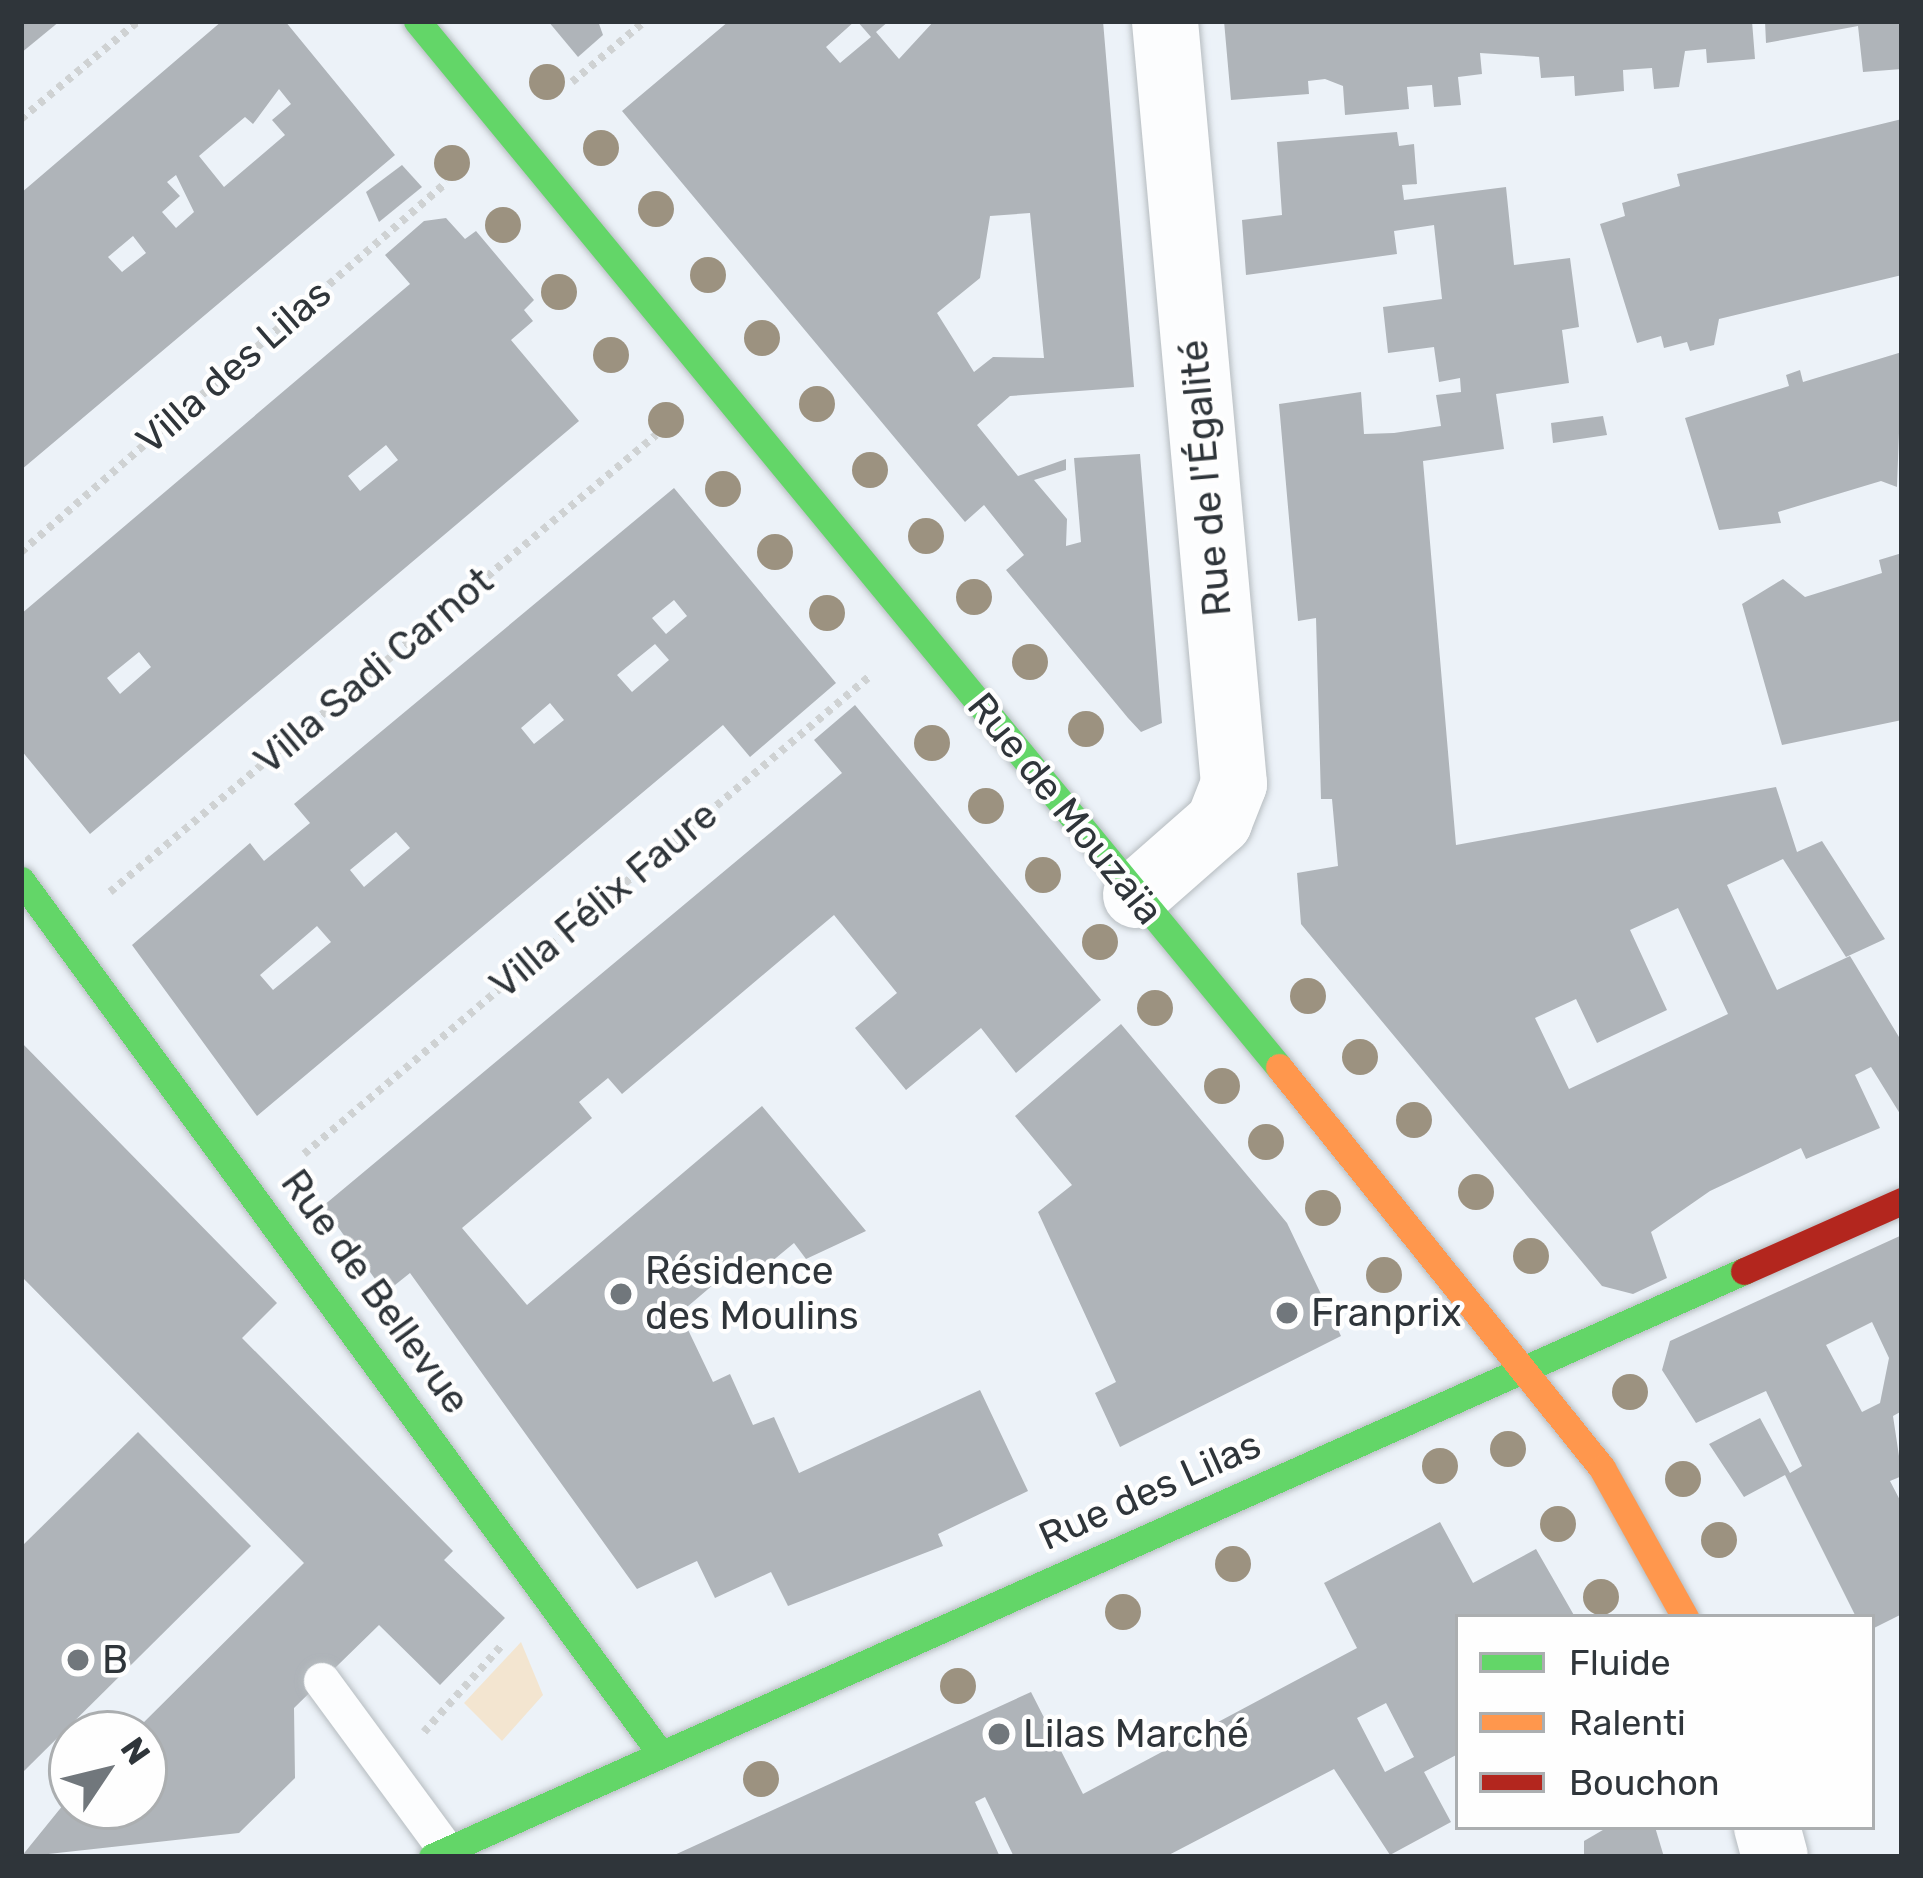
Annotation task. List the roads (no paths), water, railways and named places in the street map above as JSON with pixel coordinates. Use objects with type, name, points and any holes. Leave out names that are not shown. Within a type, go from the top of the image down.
[{"type":"street","name":"Rue de Mouzaïa","points":[[417,21],[1525,1366],[1602,1468],[1683,1614]]},
{"type":"street","name":"Rue de l'Égalité","points":[[1136,895],[1219,822],[1234,784],[1165,21]]},
{"type":"street","name":"Rue de Bellevue","points":[[21,880],[661,1754]]},
{"type":"street","name":"Rue des Lilas","points":[[439,1854],[1902,1201]]},
{"type":"lane","points":[[322,1681],[389,1770],[439,1854]]},
{"type":"place","name":"Résidence des Moulins","points":[[621,1294]]},
{"type":"place","name":"Franprix","points":[[1287,1313]]},
{"type":"place","name":"B","points":[[78,1660]]},
{"type":"place","name":"Lilas Marché","points":[[999,1734]]}]
